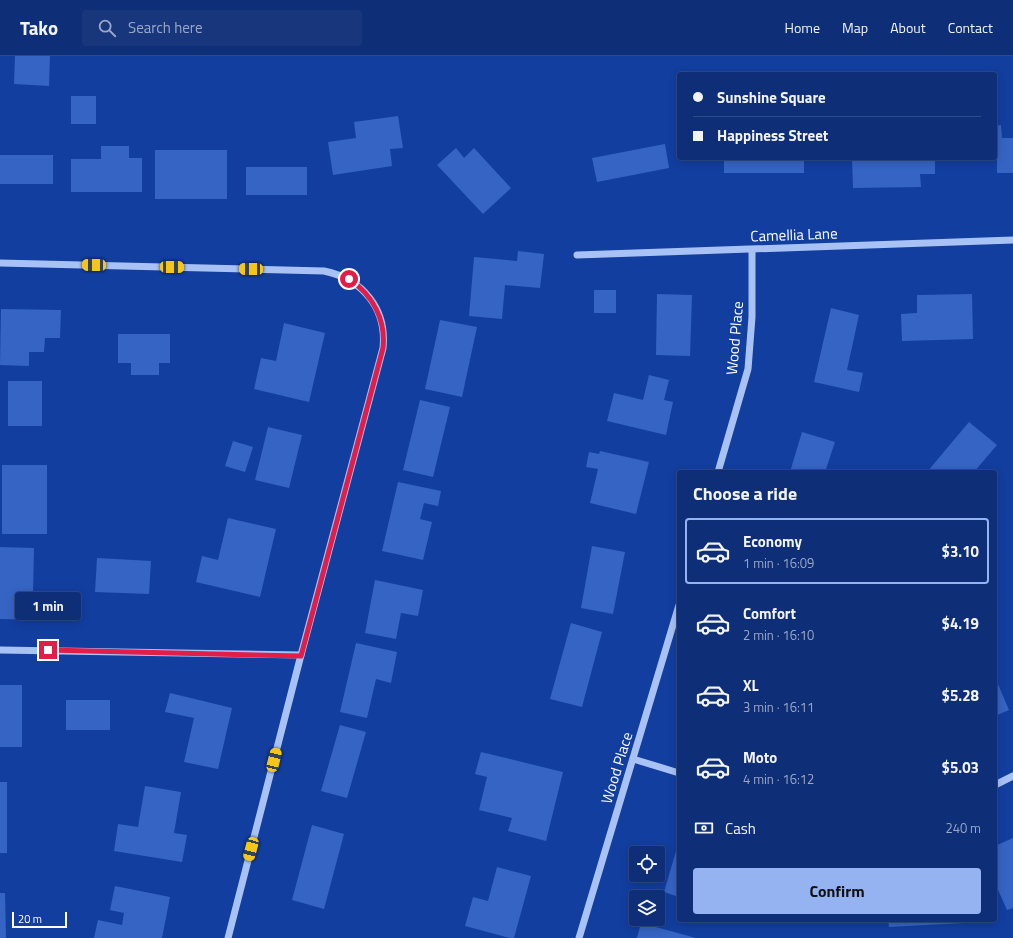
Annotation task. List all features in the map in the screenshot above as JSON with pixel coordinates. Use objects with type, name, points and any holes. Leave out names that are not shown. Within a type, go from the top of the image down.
[{"type":"street","name":"Camellia Lane","points":[[577,255],[1013,240]]},
{"type":"street","name":"Wood Place","points":[[719,470],[741,397],[749,363],[752,317],[752,250]]},
{"type":"street","points":[[0,263],[324,271],[340,276],[354,283],[366,294],[376,308],[382,321],[384,337],[383,348],[228,938]]},
{"type":"street","name":"Wood Place","points":[[579,938],[677,611]]},
{"type":"street","points":[[0,650],[301,656]]},
{"type":"street","points":[[633,759],[677,772]]},
{"type":"street","points":[[997,784],[1013,776]]},
{"type":"building","points":[[15,56],[50,56],[49,86],[14,84]]},
{"type":"building","points":[[71,96],[96,96],[96,124],[71,124]]},
{"type":"building","points":[[398,116],[403,148],[390,149],[392,166],[333,175],[328,142],[356,138],[354,122]]},
{"type":"building","points":[[1001,125],[1002,138],[1013,138],[1013,173],[997,173],[997,126]]},
{"type":"building","points":[[665,144],[669,168],[597,182],[592,158]]},
{"type":"building","points":[[101,146],[129,146],[129,158],[142,158],[142,192],[71,192],[71,159],[101,159]]},
{"type":"building","points":[[456,148],[464,158],[474,148],[511,188],[483,214],[437,165]]},
{"type":"building","points":[[155,150],[227,150],[227,199],[155,199]]},
{"type":"building","points":[[0,155],[53,155],[53,184],[0,184]]},
{"type":"building","points":[[724,160],[804,160],[804,173],[724,173]]},
{"type":"building","points":[[852,160],[935,160],[935,174],[920,174],[921,187],[853,188]]},
{"type":"building","points":[[246,167],[307,167],[307,195],[246,195]]},
{"type":"building","points":[[518,251],[544,254],[540,288],[505,285],[502,319],[469,316],[474,257],[517,261]]},
{"type":"building","points":[[594,290],[616,290],[616,313],[594,313]]},
{"type":"building","points":[[657,294],[692,295],[690,356],[656,355]]},
{"type":"building","points":[[972,294],[973,339],[902,341],[901,314],[917,313],[917,295]]},
{"type":"building","points":[[831,308],[859,315],[847,370],[863,373],[859,392],[814,382]]},
{"type":"building","points":[[1,309],[61,310],[60,338],[45,338],[44,352],[29,352],[29,366],[0,365]]},
{"type":"building","points":[[440,320],[477,327],[462,397],[425,389]]},
{"type":"building","points":[[284,323],[325,333],[309,402],[254,389],[261,358],[276,361]]},
{"type":"building","points":[[118,334],[170,334],[170,363],[159,363],[159,375],[131,375],[131,363],[118,363]]},
{"type":"building","points":[[649,375],[669,380],[664,400],[673,402],[666,435],[607,421],[614,393],[643,400]]},
{"type":"building","points":[[8,381],[42,381],[42,426],[8,426]]},
{"type":"building","points":[[420,400],[450,407],[433,477],[403,470]]},
{"type":"building","points":[[969,422],[997,445],[976,470],[929,470]]},
{"type":"building","points":[[268,427],[302,435],[289,488],[255,480]]},
{"type":"building","points":[[802,432],[835,442],[826,470],[791,470]]},
{"type":"building","points":[[233,441],[253,447],[245,472],[225,466]]},
{"type":"building","points":[[600,451],[649,462],[636,514],[590,503],[598,469],[586,467],[589,452],[599,454]]},
{"type":"building","points":[[2,465],[47,465],[47,534],[2,534]]},
{"type":"building","points":[[398,482],[441,491],[438,506],[424,503],[420,519],[432,522],[423,560],[382,551]]},
{"type":"building","points":[[228,518],[276,529],[260,597],[196,582],[202,556],[218,560]]},
{"type":"building","points":[[592,546],[625,552],[613,614],[581,608]]},
{"type":"building","points":[[0,547],[34,548],[33,593],[48,593],[48,620],[0,619]]},
{"type":"building","points":[[97,558],[151,561],[149,594],[95,592]]},
{"type":"building","points":[[375,580],[423,590],[418,616],[401,613],[396,639],[365,633]]},
{"type":"building","points":[[571,623],[602,632],[582,707],[550,699]]},
{"type":"building","points":[[356,643],[397,652],[391,683],[376,679],[367,718],[340,712]]},
{"type":"building","points":[[997,682],[1009,710],[997,715]]},
{"type":"building","points":[[0,685],[22,685],[22,747],[0,747]]},
{"type":"building","points":[[170,693],[232,708],[218,769],[184,762],[194,718],[165,712]]},
{"type":"building","points":[[66,700],[110,700],[110,730],[66,730]]},
{"type":"building","points":[[340,725],[366,732],[347,798],[321,791]]},
{"type":"building","points":[[481,752],[563,772],[546,841],[508,831],[512,818],[479,810],[487,777],[475,774]]},
{"type":"building","points":[[0,782],[7,782],[7,853],[0,853]]},
{"type":"building","points":[[145,786],[181,792],[174,833],[187,835],[182,862],[114,851],[118,824],[138,827]]},
{"type":"building","points":[[312,825],[344,834],[324,909],[292,900]]},
{"type":"building","points":[[1013,838],[1013,908],[1007,910],[997,888],[997,845]]},
{"type":"building","points":[[677,848],[677,896],[665,892],[665,890]]},
{"type":"building","points":[[497,867],[531,876],[514,938],[465,926],[473,897],[488,901]]},
{"type":"building","points":[[115,886],[170,897],[162,938],[94,938],[98,920],[122,925],[124,913],[110,910]]},
{"type":"building","points":[[0,893],[5,893],[6,938],[0,938]]},
{"type":"building","points":[[888,922],[965,922],[965,923],[889,927]]},
{"type":"building","points":[[640,926],[652,926],[696,938],[637,938]]},
{"type":"route","points":[[48,650],[301,656],[383,348],[384,329],[379,314],[361,288],[349,279]]}]
